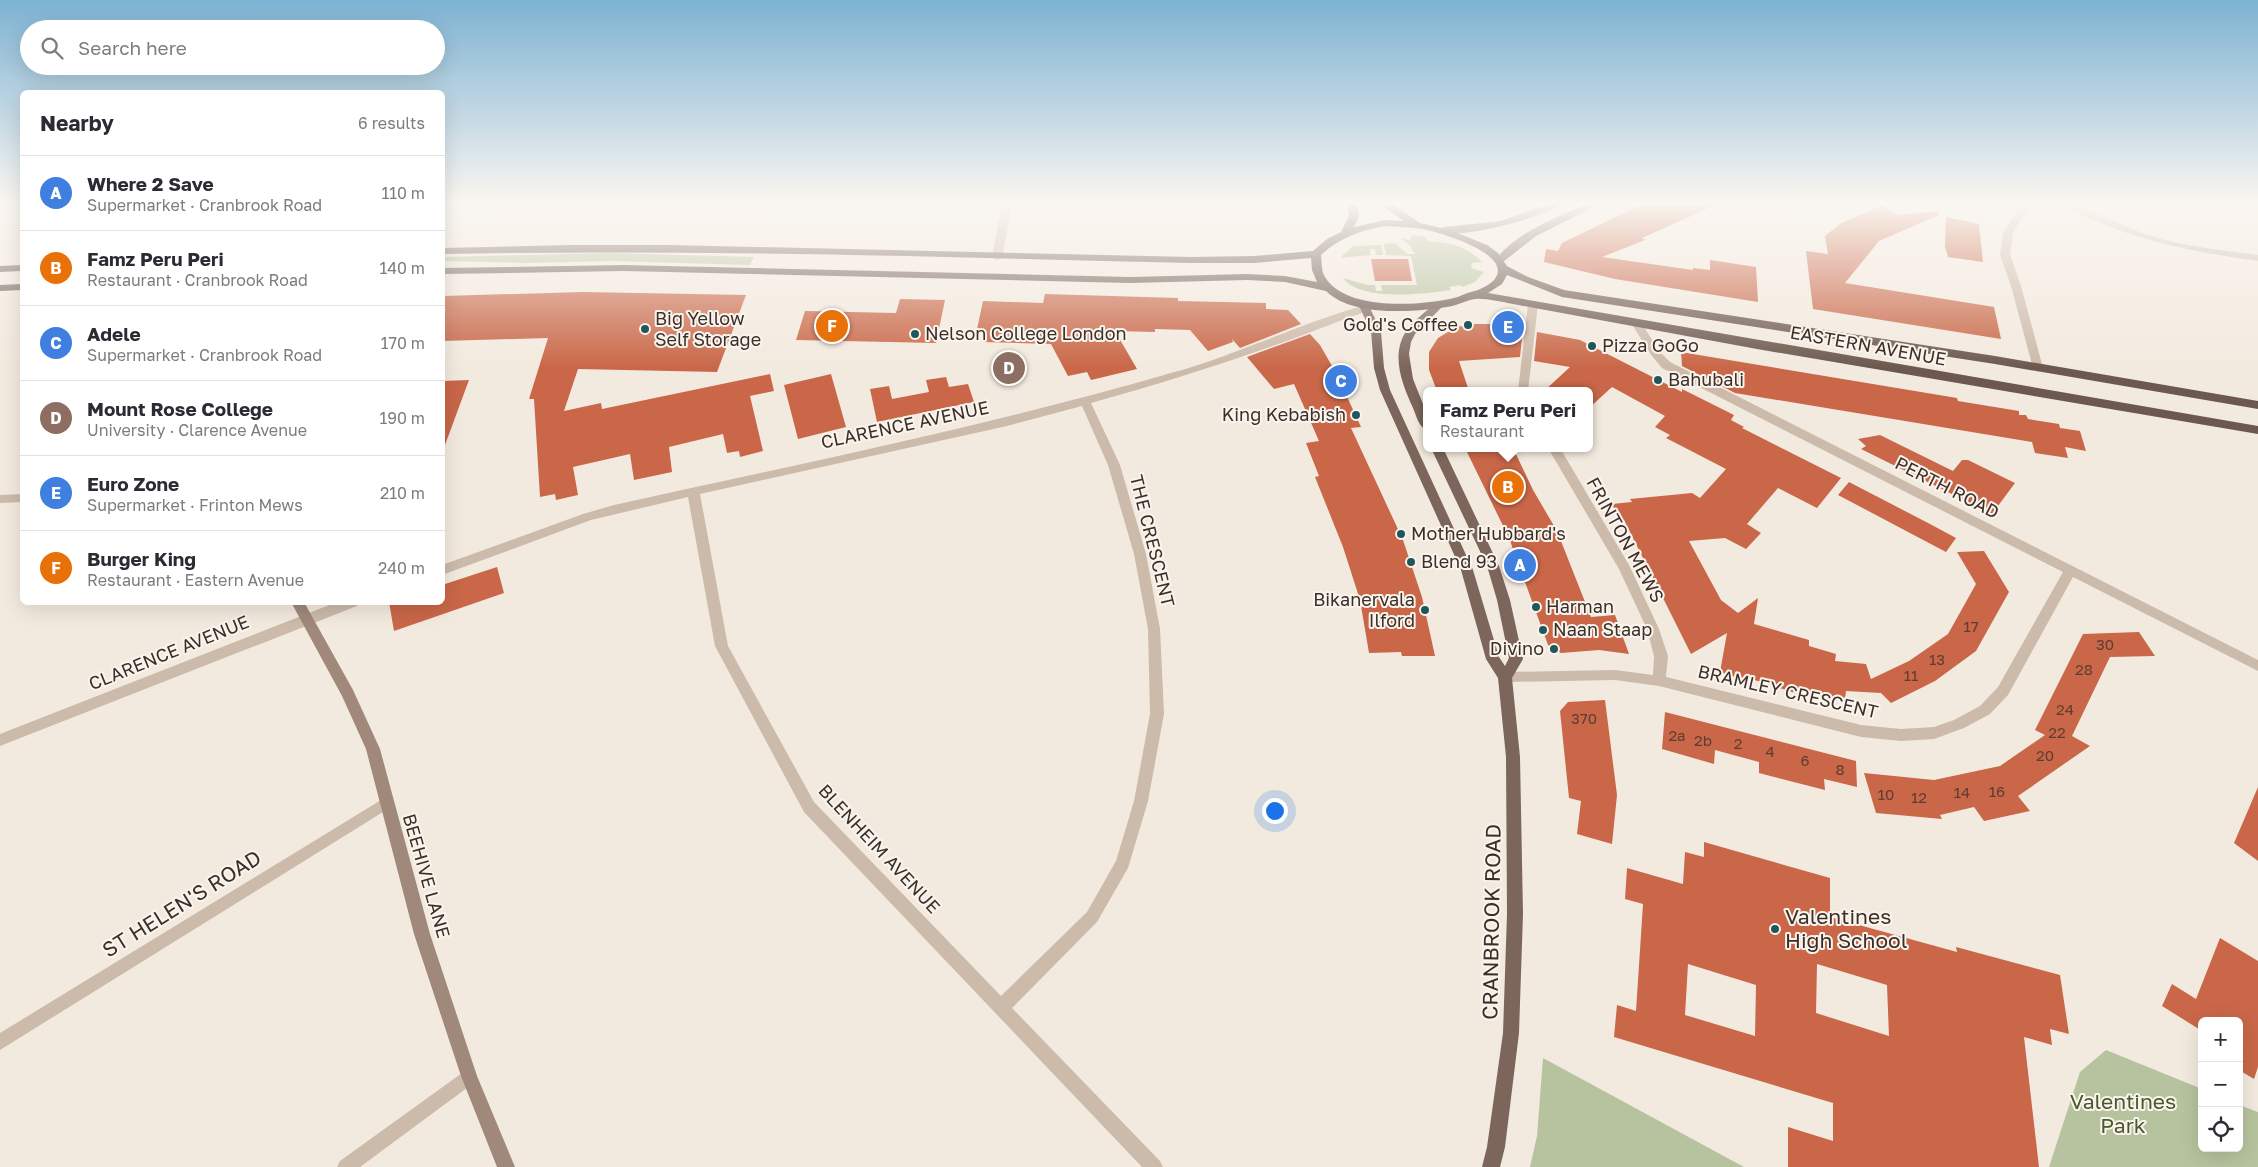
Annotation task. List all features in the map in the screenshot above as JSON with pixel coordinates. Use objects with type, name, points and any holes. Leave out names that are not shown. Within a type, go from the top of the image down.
[{"type":"highway","points":[[1154,258],[1224,261],[1283,258]]},
{"type":"highway","points":[[1316,258],[1317,272],[1328,288]]},
{"type":"highway","name":"EASTERN AVENUE","points":[[1496,258],[1524,279],[1562,293],[2038,368],[2258,405]]},
{"type":"highway","points":[[445,271],[624,268],[1130,280],[1247,277],[1285,279],[1328,288],[1367,306],[1408,308],[1439,305],[1485,291],[1500,281],[1502,264]]},
{"type":"highway","points":[[0,269],[20,268]]},
{"type":"highway","points":[[0,288],[20,287]]},
{"type":"highway","name":"EASTERN AVENUE","points":[[1472,296],[1533,304],[2258,430]]},
{"type":"main road","points":[[1502,264],[1507,258]]},
{"type":"main road","points":[[1423,418],[1410,390],[1405,369],[1405,344],[1410,333],[1439,305]]},
{"type":"main road","name":"CRANBROOK ROAD","points":[[1367,306],[1378,341],[1378,368],[1385,390],[1467,570],[1494,659],[1505,676],[1513,766],[1514,924],[1511,1033],[1496,1147],[1491,1167]]},
{"type":"main road","name":"CRANBROOK ROAD","points":[[1439,452],[1479,535],[1493,568],[1503,599],[1516,659],[1505,676]]},
{"type":"main road","name":"BEEHIVE LANE","points":[[299,605],[348,694],[373,749],[422,934],[469,1076],[506,1167]]},
{"type":"street","points":[[2007,258],[2038,368]]},
{"type":"street","points":[[1523,387],[1533,304]]},
{"type":"street","name":"CLARENCE AVENUE","points":[[445,569],[587,517],[693,490],[1007,422],[1178,375],[1282,339],[1367,306]]},
{"type":"street","name":"PERTH ROAD","points":[[1636,323],[1666,366],[2258,666]]},
{"type":"street","name":"THE CRESCENT","points":[[1003,1006],[1092,917],[1123,863],[1141,801],[1157,714],[1154,629],[1140,554],[1114,465],[1085,401]]},
{"type":"street","name":"FRINTON MEWS","points":[[1556,452],[1625,568],[1653,629],[1661,656],[1659,680]]},
{"type":"street","name":"BLENHEIM AVENUE","points":[[693,490],[722,646],[810,807],[1003,1006],[1154,1167]]},
{"type":"street","points":[[0,499],[20,498]]},
{"type":"street","name":"BRAMLEY CRESCENT","points":[[1505,676],[1615,674],[1659,680],[1819,722],[1861,731],[1901,735],[1934,733],[1959,724],[1985,710],[2003,691],[2070,571]]},
{"type":"street","name":"CLARENCE AVENUE","points":[[0,740],[345,605]]},
{"type":"street","name":"ST HELEN'S ROAD","points":[[0,1042],[386,803]]},
{"type":"street","points":[[346,1167],[469,1076]]},
{"type":"green space","points":[[445,258],[753,258],[750,265],[612,261],[526,263],[445,261]]},
{"type":"green space","points":[[1412,258],[1478,258],[1482,262],[1472,263],[1471,268],[1484,272],[1475,282],[1462,287],[1460,285],[1449,287],[1451,290],[1426,293],[1394,294],[1364,291],[1351,286],[1343,278],[1367,285],[1375,285],[1376,291],[1382,291],[1381,285],[1417,285]]},
{"type":"green space","name":"Valentines Park","points":[[2106,1050],[2198,1087],[2198,1152],[2243,1152],[2243,1106],[2258,1112],[2258,1167],[2049,1167],[2080,1072]]},
{"type":"green space","points":[[1543,1058],[1744,1167],[1530,1167],[1537,1136]]},
{"type":"building","points":[[1545,258],[1612,258],[1693,270],[1693,268],[1710,270],[1710,260],[1756,267],[1758,302],[1615,279],[1544,262]]},
{"type":"building","points":[[1807,258],[1865,258],[1845,283],[1994,307],[2001,339],[1813,309]]},
{"type":"building","points":[[1958,258],[1983,258],[1983,262]]},
{"type":"building","points":[[1371,259],[1408,259],[1412,281],[1375,281]]},
{"type":"building","points":[[583,292],[746,295],[717,372],[578,369],[564,411],[601,403],[602,409],[770,374],[774,391],[750,396],[763,451],[740,457],[739,451],[727,453],[723,434],[669,447],[672,472],[634,480],[630,454],[573,467],[578,495],[556,500],[555,494],[540,497],[534,399],[529,399],[548,338],[445,341],[445,296]]},
{"type":"building","points":[[1045,294],[1178,298],[1178,301],[1266,303],[1266,309],[1288,310],[1301,324],[1240,348],[1232,339],[1233,342],[1208,351],[1190,330],[1155,329],[1155,332],[1115,331],[1137,369],[1091,380],[1087,372],[1068,376],[1051,344],[983,342],[985,329],[977,329],[983,301],[1043,303]]},
{"type":"building","points":[[900,299],[945,300],[936,343],[796,340],[805,311],[896,313]]},
{"type":"building","points":[[1473,324],[1494,324],[1523,329],[1520,357],[1459,361],[1468,387],[1435,387],[1429,370],[1429,352],[1438,338],[1456,327]]},
{"type":"building","points":[[1537,332],[1580,340],[1682,392],[1682,389],[1734,415],[1731,420],[1744,427],[1742,428],[1841,478],[1817,508],[1778,488],[1747,524],[1761,533],[1746,549],[1725,538],[1689,541],[1721,600],[1738,613],[1758,598],[1754,624],[1809,640],[1809,646],[1836,654],[1835,661],[1866,664],[1871,679],[1909,661],[1948,634],[1976,584],[1957,552],[1984,551],[2009,592],[1976,651],[1935,681],[1891,703],[1881,693],[1846,691],[1845,699],[1803,690],[1802,695],[1745,677],[1744,680],[1720,672],[1727,633],[1691,654],[1624,520],[1620,520],[1612,504],[1632,502],[1630,499],[1692,493],[1700,498],[1726,469],[1666,438],[1670,435],[1655,427],[1665,416],[1612,387],[1593,404],[1593,387],[1548,387],[1570,367],[1534,361]]},
{"type":"building","points":[[1310,334],[1320,345],[1336,373],[1361,427],[1351,428],[1403,540],[1422,597],[1435,656],[1402,656],[1401,652],[1369,653],[1360,600],[1343,547],[1315,477],[1319,476],[1306,443],[1319,441],[1294,384],[1274,389],[1247,357]]},
{"type":"building","points":[[1681,352],[1957,398],[1958,401],[2019,411],[2019,415],[2026,415],[2028,419],[2059,424],[2060,428],[2080,431],[2086,451],[2065,447],[2068,458],[2035,453],[2032,442],[1735,393],[1682,366]]},
{"type":"building","points":[[831,374],[846,427],[798,439],[784,385]]},
{"type":"building","points":[[946,377],[949,387],[968,384],[974,402],[877,422],[870,389],[889,386],[892,399],[929,392],[926,380]]},
{"type":"building","points":[[469,380],[445,445],[445,381]]},
{"type":"building","points":[[1880,435],[1953,471],[1962,460],[1968,460],[2015,483],[1992,514],[1861,449],[1866,446],[1858,439]]},
{"type":"building","points":[[1467,452],[1515,452],[1533,490],[1557,531],[1591,617],[1615,615],[1629,654],[1599,650],[1561,653],[1548,645],[1509,538]]},
{"type":"building","points":[[1849,482],[1956,538],[1946,552],[1838,495]]},
{"type":"building","points":[[497,567],[504,593],[394,631],[390,605],[445,605],[445,584]]},
{"type":"building","points":[[2139,632],[2155,656],[2110,657],[2072,736],[2090,746],[2018,796],[2030,811],[1984,821],[1974,807],[1940,815],[1942,819],[1876,813],[1864,773],[1934,780],[2000,766],[2045,735],[2035,730],[2083,634]]},
{"type":"building","points":[[1605,700],[1617,795],[1612,844],[1577,834],[1581,801],[1569,798],[1560,711],[1568,702]]},
{"type":"building","points":[[1665,712],[1856,761],[1857,787],[1824,779],[1825,790],[1759,773],[1759,762],[1715,750],[1714,764],[1662,749]]},
{"type":"building","points":[[2258,787],[2258,861],[2234,843]]},
{"type":"building","name":"Valentines High School","points":[[1704,842],[1830,878],[1830,917],[1957,952],[1956,947],[2060,975],[2069,1034],[2050,1029],[2052,1045],[2024,1037],[2039,1167],[1788,1167],[1788,1127],[1833,1141],[1833,1103],[1614,1037],[1617,1005],[1636,1011],[1643,904],[1625,899],[1627,868],[1683,884],[1685,852],[1704,857]],"holes":[[[1688,964],[1756,985],[1755,1036],[1685,1015]],[[1817,964],[1887,985],[1889,1036],[1816,1013]]]},
{"type":"building","points":[[2220,938],[2258,961],[2258,1067],[2254,1079],[2243,1072],[2243,1017],[2198,1017],[2198,1028],[2162,1006],[2172,984],[2196,999]]},
{"type":"place","name":"Gold's Coffee","points":[[1468,325]]},
{"type":"place","name":"Burger King","points":[[832,326]]},
{"type":"place","name":"Euro Zone","points":[[1508,327]]},
{"type":"place","name":"Big Yellow Self Storage","points":[[645,329]]},
{"type":"place","name":"Nelson College London","points":[[915,334]]},
{"type":"place","name":"Pizza GoGo","points":[[1592,346]]},
{"type":"place","name":"Mount Rose College","points":[[1009,368]]},
{"type":"place","name":"Bahubali","points":[[1658,380]]},
{"type":"place","name":"Adele","points":[[1341,381]]},
{"type":"place","name":"King Kebabish","points":[[1356,415]]},
{"type":"place","name":"Famz Peru Peri","points":[[1508,487]]},
{"type":"place","name":"Mother Hubbard's","points":[[1401,534]]},
{"type":"place","name":"Blend 93","points":[[1411,562]]},
{"type":"place","name":"Where 2 Save","points":[[1520,565]]},
{"type":"place","name":"Harman","points":[[1536,607]]},
{"type":"place","name":"Bikanervala Ilford","points":[[1425,610]]},
{"type":"place","name":"Naan Staap","points":[[1543,630]]},
{"type":"place","name":"Divino","points":[[1554,649]]},
{"type":"place","name":"Valentines High School","points":[[1775,929]]}]
